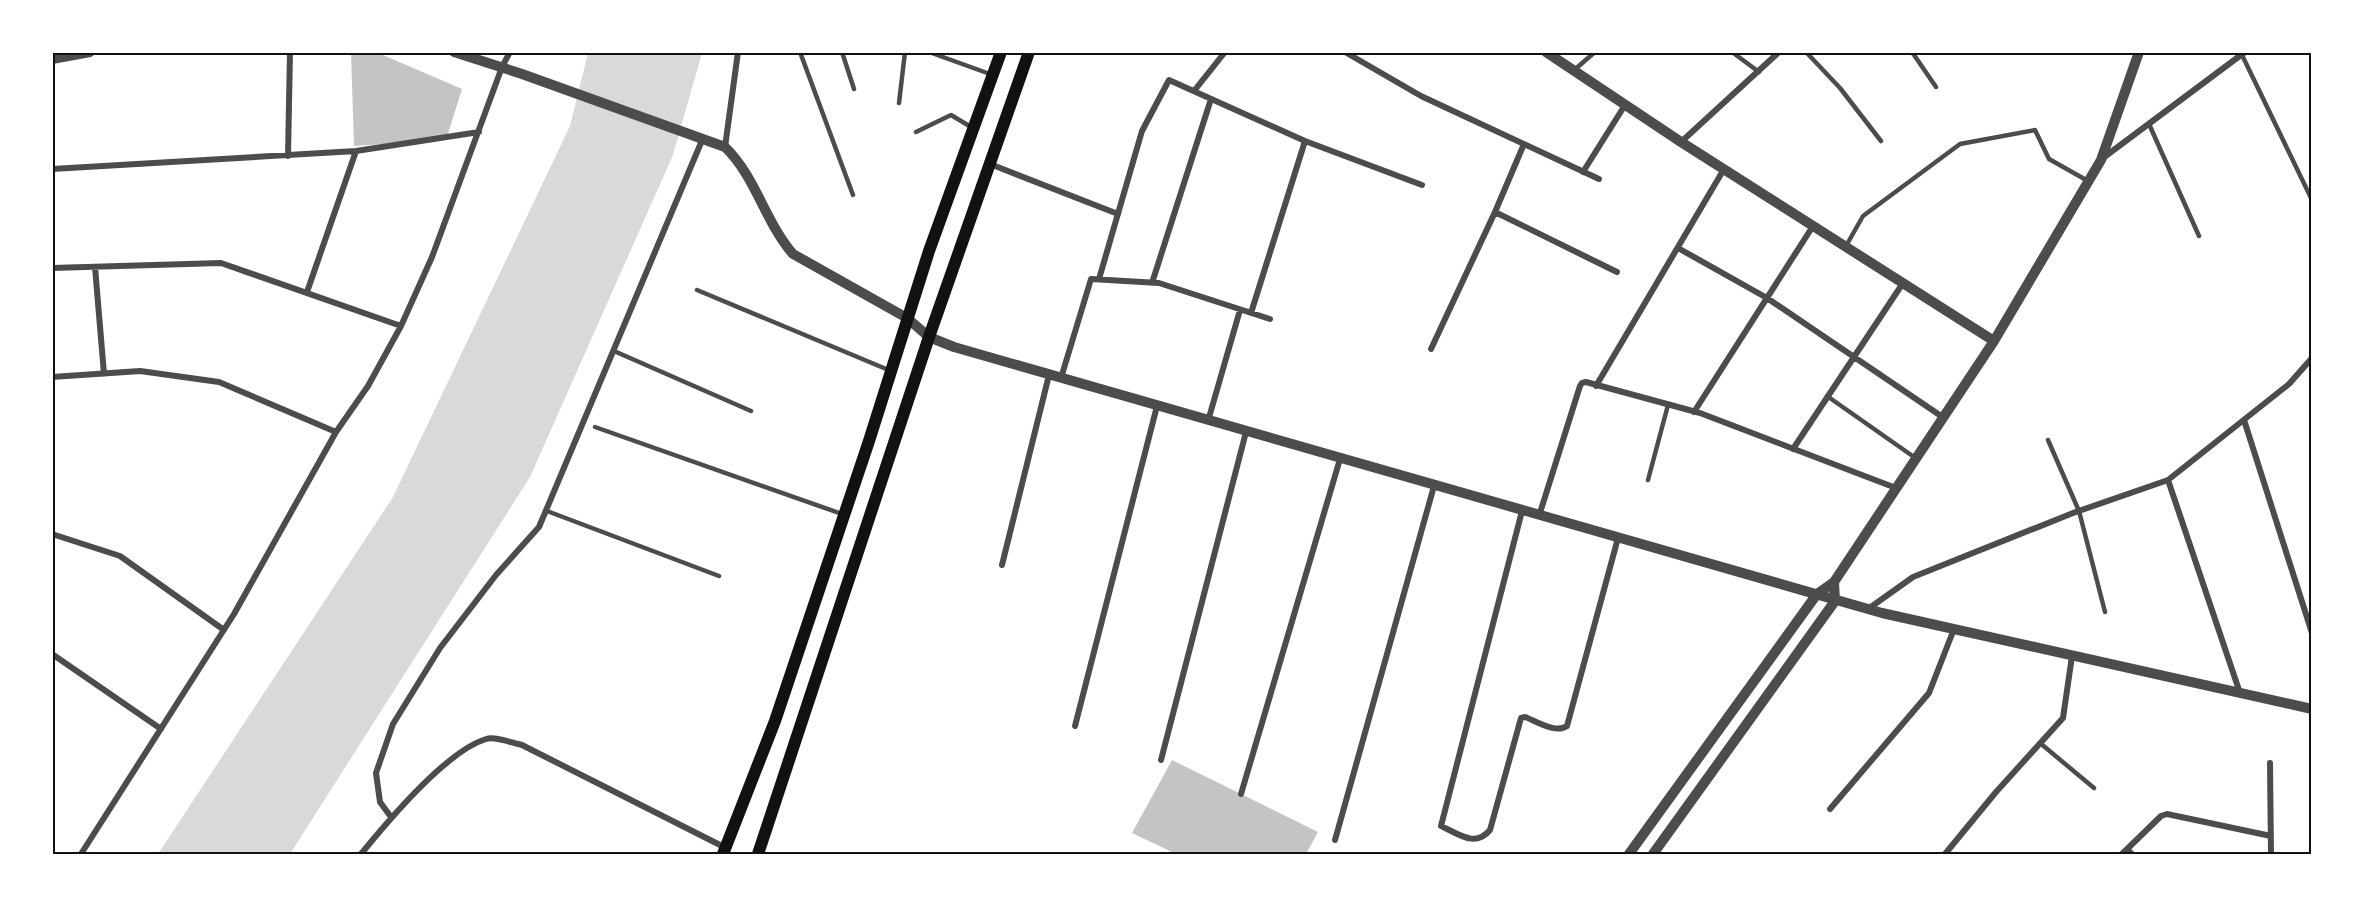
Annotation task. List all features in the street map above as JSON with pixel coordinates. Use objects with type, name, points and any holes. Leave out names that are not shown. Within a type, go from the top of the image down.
[{"type":"main road","points":[[724,851],[775,721],[907,318],[1001,52]]},
{"type":"main road","points":[[758,855],[929,337],[1029,52]]},
{"type":"street","points":[[52,59],[90,52]]},
{"type":"street","points":[[288,156],[290,52]]},
{"type":"street","points":[[454,52],[471,55],[703,137],[725,147],[741,162],[779,238],[793,254],[907,318],[929,337],[954,347],[1835,601],[2312,709]]},
{"type":"street","points":[[81,855],[224,630],[336,432],[368,386],[401,326],[432,257],[502,67],[510,52]]},
{"type":"street","points":[[725,147],[738,52]]},
{"type":"street","points":[[1194,91],[1225,52]]},
{"type":"street","points":[[1345,52],[1421,96],[1599,179]]},
{"type":"street","points":[[1546,52],[1682,142],[1994,340]]},
{"type":"street","points":[[1682,142],[1779,52]]},
{"type":"street","points":[[1629,855],[1817,594],[1834,582],[1994,340],[2101,160],[2139,52]]},
{"type":"street","points":[[2101,160],[2243,54]]},
{"type":"street","points":[[1099,279],[1142,130],[1169,80],[1305,141],[1422,185]]},
{"type":"street","points":[[1152,283],[1211,99]]},
{"type":"street","points":[[1583,172],[1625,105]]},
{"type":"street","points":[[52,169],[357,151],[479,132]]},
{"type":"street","points":[[391,817],[380,802],[376,773],[393,724],[441,648],[496,575],[539,527],[703,137]]},
{"type":"street","points":[[1251,313],[1305,141]]},
{"type":"street","points":[[1431,349],[1524,144]]},
{"type":"street","points":[[307,292],[357,151]]},
{"type":"street","points":[[990,164],[1118,214]]},
{"type":"street","points":[[1596,386],[1724,169]]},
{"type":"street","points":[[1495,212],[1617,272]]},
{"type":"street","points":[[1694,412],[1813,226]]},
{"type":"street","points":[[1678,248],[1767,298],[1944,418]]},
{"type":"street","points":[[52,268],[221,263],[401,326]]},
{"type":"street","points":[[95,267],[104,374]]},
{"type":"street","points":[[1061,378],[1091,279],[1152,283],[1270,319]]},
{"type":"street","points":[[1793,449],[1903,283]]},
{"type":"street","points":[[1208,421],[1240,310]]},
{"type":"street","points":[[1867,609],[1913,577],[2079,511],[2168,480],[2289,384],[2312,358]]},
{"type":"street","points":[[52,377],[140,371],[219,382],[336,432]]},
{"type":"street","points":[[1002,565],[1049,375]]},
{"type":"street","points":[[1539,516],[1580,386],[1586,382],[1694,412],[1897,488]]},
{"type":"street","points":[[1076,726],[1156,406]]},
{"type":"street","points":[[2244,420],[2312,633]]},
{"type":"street","points":[[1161,760],[1246,432]]},
{"type":"street","points":[[1241,794],[1340,459]]},
{"type":"street","points":[[2168,480],[2240,693]]},
{"type":"street","points":[[1335,840],[1434,486]]},
{"type":"street","points":[[1522,511],[1441,826],[1474,840],[1483,838],[1490,830],[1521,718],[1525,717],[1557,729],[1567,726],[1618,538]]},
{"type":"street","points":[[52,534],[120,556],[224,630]]},
{"type":"street","points":[[1653,855],[1835,601],[1834,582]]},
{"type":"street","points":[[1830,809],[1929,693],[1954,629]]},
{"type":"street","points":[[52,654],[161,729]]},
{"type":"street","points":[[1945,855],[1996,792],[2063,718],[2072,656]]},
{"type":"street","points":[[361,855],[391,817],[464,749],[488,738],[522,745],[724,851]]},
{"type":"street","points":[[2270,763],[2271,855]]},
{"type":"street","points":[[2122,855],[2131,852],[2161,816],[2167,814],[2271,836]]},
{"type":"lane","points":[[800,52],[853,195]]},
{"type":"lane","points":[[842,52],[854,89]]},
{"type":"lane","points":[[899,103],[905,52]]},
{"type":"lane","points":[[929,52],[993,75]]},
{"type":"lane","points":[[1573,71],[1595,52]]},
{"type":"lane","points":[[1732,52],[1759,72]]},
{"type":"lane","points":[[1806,52],[1840,88],[1881,141]]},
{"type":"lane","points":[[1912,52],[1936,87]]},
{"type":"lane","points":[[2243,54],[2312,200]]},
{"type":"lane","points":[[916,132],[951,115],[974,128]]},
{"type":"lane","points":[[2149,124],[2199,236]]},
{"type":"lane","points":[[1846,246],[1863,216],[1960,144],[2035,130],[2049,159],[2088,181]]},
{"type":"lane","points":[[697,290],[891,371]]},
{"type":"lane","points":[[614,351],[751,411]]},
{"type":"lane","points":[[1827,396],[1917,459]]},
{"type":"lane","points":[[1648,480],[1668,405]]},
{"type":"lane","points":[[595,428],[844,515]]},
{"type":"lane","points":[[2048,440],[2079,511],[2105,612]]},
{"type":"lane","points":[[547,511],[719,576]]},
{"type":"lane","points":[[2040,743],[2094,788]]},
{"type":"shaded area","points":[[588,53],[702,53],[673,155],[530,477],[290,854],[158,854],[393,497],[570,126]]},
{"type":"building","points":[[351,52],[376,52],[462,89],[446,140],[354,146]]},
{"type":"building","points":[[1172,760],[1318,832],[1306,854],[1176,854],[1132,833]]}]
